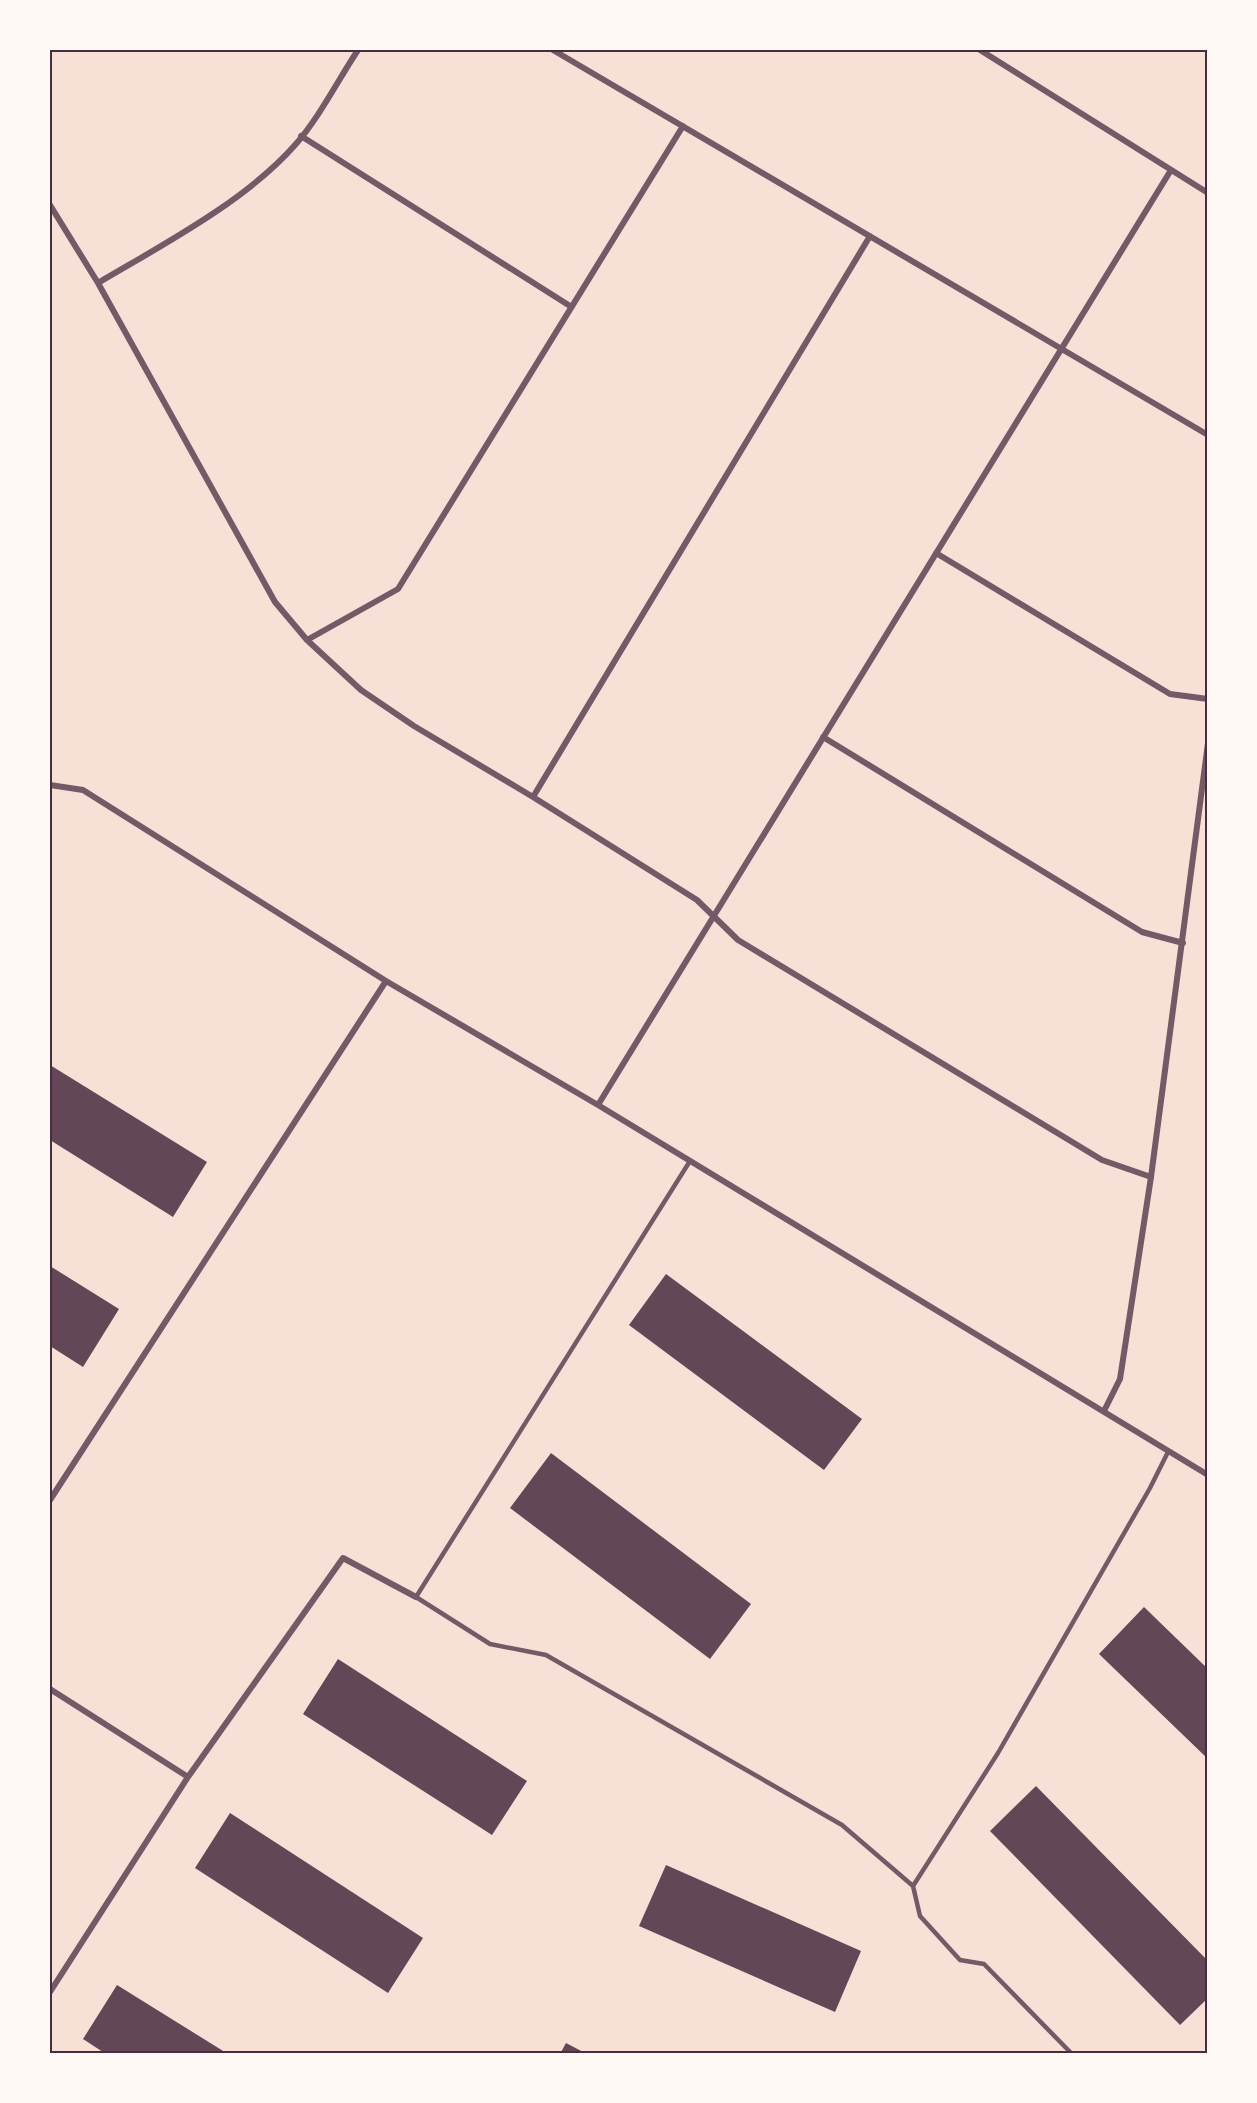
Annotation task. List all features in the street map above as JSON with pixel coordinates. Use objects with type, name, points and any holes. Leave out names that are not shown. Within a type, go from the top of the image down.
[{"type":"street","points":[[98,283],[200,222],[265,174],[301,136],[358,50]]},
{"type":"street","points":[[553,50],[1208,435]]},
{"type":"street","points":[[980,50],[1208,193]]},
{"type":"street","points":[[307,640],[398,589],[682,126]]},
{"type":"street","points":[[301,136],[570,306]]},
{"type":"street","points":[[598,1105],[1171,170]]},
{"type":"street","points":[[50,205],[98,283],[275,602],[307,640],[370,696],[414,726],[533,797],[697,900],[738,940],[1102,1160],[1151,1177]]},
{"type":"street","points":[[533,797],[870,236]]},
{"type":"street","points":[[936,553],[1170,694],[1208,699]]},
{"type":"street","points":[[823,737],[1142,932],[1183,943]]},
{"type":"street","points":[[1104,1411],[1120,1379],[1151,1177],[1208,743]]},
{"type":"street","points":[[50,785],[84,790],[386,981],[598,1105],[1208,1475]]},
{"type":"street","points":[[50,1500],[386,981]]},
{"type":"street","points":[[50,1992],[188,1777],[343,1558],[416,1597]]},
{"type":"street","points":[[50,1689],[188,1777]]},
{"type":"lane","points":[[690,1161],[416,1597],[489,1644],[546,1655],[842,1825],[914,1886],[920,1916],[960,1960],[984,1964],[1072,2054]]},
{"type":"lane","points":[[914,1886],[998,1753],[1168,1452]]},
{"type":"building","points":[[50,1065],[207,1162],[173,1217],[50,1140]]},
{"type":"building","points":[[50,1266],[119,1309],[83,1367],[50,1346]]},
{"type":"building","points":[[666,1274],[862,1419],[824,1470],[629,1325]]},
{"type":"building","points":[[551,1453],[751,1604],[710,1659],[510,1508]]},
{"type":"building","points":[[1144,1607],[1208,1669],[1208,1759],[1099,1654]]},
{"type":"building","points":[[338,1659],[527,1781],[492,1835],[303,1714]]},
{"type":"building","points":[[1036,1786],[1208,1961],[1208,1998],[1180,2025],[990,1831]]},
{"type":"building","points":[[230,1813],[423,1938],[388,1993],[195,1868]]},
{"type":"building","points":[[666,1865],[861,1951],[835,2012],[639,1926]]},
{"type":"building","points":[[117,1985],[228,2054],[106,2054],[83,2039]]},
{"type":"building","points":[[566,2043],[587,2054],[560,2054]]}]
